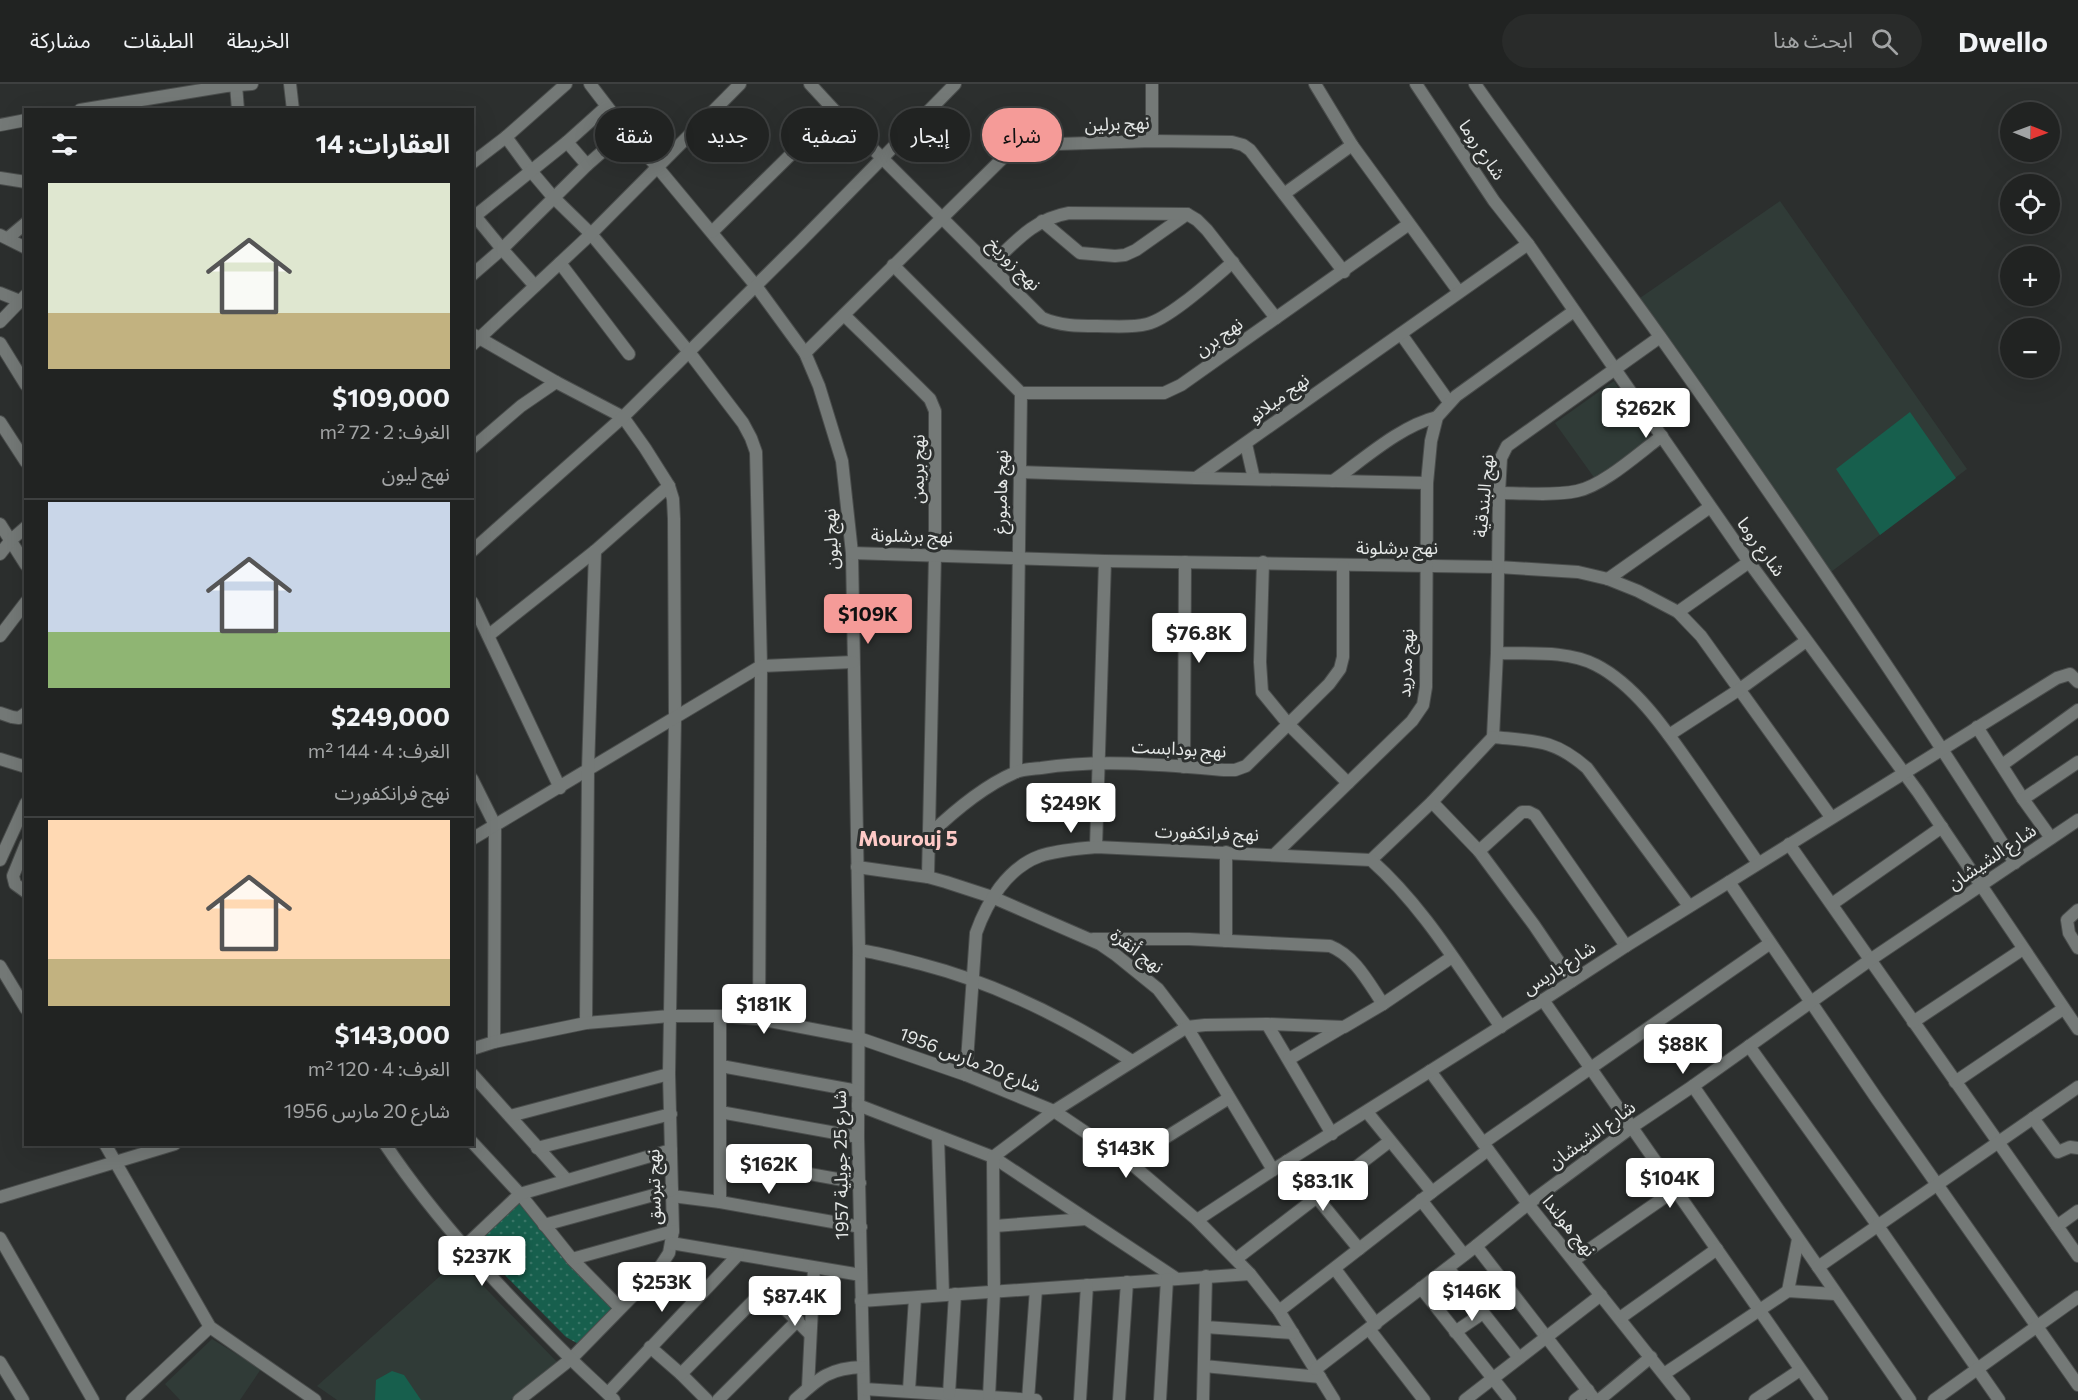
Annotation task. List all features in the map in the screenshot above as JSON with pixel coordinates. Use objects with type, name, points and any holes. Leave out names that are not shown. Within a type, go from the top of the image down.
[{"type":"street","points":[[101,108],[133,105],[252,84]]},
{"type":"street","points":[[290,84],[293,108]]},
{"type":"street","points":[[474,161],[506,137],[566,84]]},
{"type":"street","name":"نهج ليون","points":[[590,84],[606,107]]},
{"type":"street","points":[[489,635],[595,551],[669,486],[623,417],[474,339],[591,234],[740,84]]},
{"type":"street","name":"نهج زوريخ","points":[[810,84],[832,108]]},
{"type":"street","points":[[474,549],[623,417],[955,84]]},
{"type":"street","points":[[1152,84],[1152,141]]},
{"type":"street","points":[[1315,84],[1352,145],[1459,292]]},
{"type":"street","name":"شارع روما","points":[[1416,84],[1494,201],[1528,244],[1749,562],[1904,772],[2078,1029]]},
{"type":"street","points":[[1475,84],[1660,337],[1831,581],[1943,748],[2014,863]]},
{"type":"street","points":[[236,85],[238,108]]},
{"type":"street","points":[[474,215],[531,171],[606,107]]},
{"type":"street","points":[[0,125],[24,120]]},
{"type":"street","points":[[506,137],[553,197],[591,234],[689,352],[743,423],[756,452],[761,666],[759,1019]]},
{"type":"street","points":[[567,141],[587,165]]},
{"type":"street","name":"نهج برلين","points":[[806,353],[1006,155],[1026,145],[1152,141],[1232,142],[1243,145],[1250,150],[1344,272]]},
{"type":"street","points":[[1284,194],[1352,145]]},
{"type":"street","name":"نهج زوريخ","points":[[878,153],[1042,318],[1052,322],[1073,326],[1149,324],[1165,316],[1233,262]]},
{"type":"street","points":[[474,273],[595,158]]},
{"type":"street","name":"نهج ليون","points":[[653,162],[756,286],[806,353],[819,386],[842,461],[852,553],[859,1038]]},
{"type":"street","points":[[712,232],[783,162]]},
{"type":"street","points":[[0,178],[24,182]]},
{"type":"street","points":[[991,265],[1017,240],[1051,216],[1069,213],[1186,214],[1197,220],[1207,230],[1276,318]]},
{"type":"street","points":[[1042,221],[1080,253],[1114,256],[1136,250],[1186,214]]},
{"type":"street","points":[[474,217],[535,286]]},
{"type":"street","points":[[4,236],[24,224]]},
{"type":"street","name":"نهج برن","points":[[1021,393],[1164,393],[1181,384],[1344,272],[1409,224]]},
{"type":"street","points":[[4,236],[24,247]]},
{"type":"street","name":"نهج ميلانو","points":[[1196,478],[1528,244]]},
{"type":"street","points":[[560,263],[629,354]]},
{"type":"street","points":[[893,265],[1021,393]]},
{"type":"street","points":[[0,293],[23,298]]},
{"type":"street","points":[[0,322],[23,298]]},
{"type":"street","points":[[1333,481],[1408,428],[1423,420],[1437,417],[1449,402],[1574,311]]},
{"type":"street","name":"نهج بريمن","points":[[844,315],[933,404],[936,425],[935,555],[928,877]]},
{"type":"street","points":[[1401,334],[1449,402]]},
{"type":"street","name":"نهج البندقية","points":[[1493,737],[1501,458],[1507,446],[1660,337]]},
{"type":"street","points":[[0,343],[24,382]]},
{"type":"street","points":[[474,446],[521,406],[556,382]]},
{"type":"street","name":"نهج هامبورغ","points":[[1016,772],[1021,393]]},
{"type":"street","name":"نهج مدريد","points":[[1275,854],[1412,721],[1423,705],[1426,687],[1427,483],[1431,441],[1437,417]]},
{"type":"street","points":[[0,422],[24,459]]},
{"type":"street","points":[[1499,493],[1566,492],[1586,488],[1617,469],[1662,436]]},
{"type":"street","points":[[1246,444],[1254,479]]},
{"type":"street","points":[[1019,472],[1427,483]]},
{"type":"street","name":"نهج تبرسق","points":[[519,1400],[571,1359],[658,1270],[669,1253],[672,1237],[669,1074],[675,718],[675,519],[669,486]]},
{"type":"street","points":[[1608,579],[1710,507]]},
{"type":"street","points":[[0,524],[24,562]]},
{"type":"street","points":[[0,554],[24,529]]},
{"type":"street","points":[[586,1023],[588,770],[595,551]]},
{"type":"street","name":"نهج برشلونة","points":[[852,553],[1105,561],[1498,567],[1578,572],[1608,579],[1638,591],[1678,612],[1701,636],[1831,818]]},
{"type":"street","points":[[1096,847],[1105,561]]},
{"type":"street","points":[[1184,767],[1185,562]]},
{"type":"street","points":[[1263,562],[1260,662],[1264,698],[1288,725],[1348,783]]},
{"type":"street","points":[[1678,612],[1749,562]]},
{"type":"street","name":"نهج بودابست","points":[[929,835],[951,814],[981,792],[1016,772],[1060,765],[1099,763],[1224,770],[1241,768],[1329,684],[1340,669],[1343,657],[1343,566]]},
{"type":"street","points":[[0,636],[24,605]]},
{"type":"street","points":[[474,606],[560,788]]},
{"type":"street","points":[[1669,735],[1740,689],[1806,641]]},
{"type":"street","points":[[1497,653],[1575,658],[1596,664],[1619,680],[1634,693],[1669,735],[1758,863]]},
{"type":"street","points":[[474,838],[761,666],[853,662]]},
{"type":"street","name":"شارع باريس","points":[[1197,1220],[1689,906],[1977,727],[2057,678],[2070,674],[2076,679]]},
{"type":"street","points":[[2002,765],[2078,710]]},
{"type":"street","points":[[0,713],[19,718],[24,714]]},
{"type":"street","points":[[1977,727],[2051,838]]},
{"type":"street","points":[[1501,1027],[1415,905],[1371,860],[1432,802],[1493,737],[1551,744],[1570,753],[1587,768],[1689,906]]},
{"type":"street","points":[[0,759],[24,766]]},
{"type":"street","points":[[2023,799],[2078,762]]},
{"type":"street","points":[[474,783],[495,825],[494,1042]]},
{"type":"street","points":[[1432,802],[1479,850],[1572,981]]},
{"type":"street","points":[[930,806],[951,814]]},
{"type":"street","points":[[0,860],[24,807]]},
{"type":"street","points":[[1479,850],[1522,812],[1536,815],[1626,946]]},
{"type":"street","name":"شارع الشيشان","points":[[1318,1373],[1373,1326],[1528,1204],[1632,1127],[1870,960],[2051,838],[2076,826]]},
{"type":"street","points":[[1832,904],[1942,827]]},
{"type":"street","points":[[1789,844],[2078,1256]]},
{"type":"street","name":"نهج فرانكفورت","points":[[966,1075],[976,933],[992,897],[1018,869],[1040,856],[1072,849],[1096,847],[1371,860]]},
{"type":"street","points":[[24,849],[13,876],[15,884],[24,891]]},
{"type":"street","points":[[1226,852],[1226,941]]},
{"type":"street","name":"نهج أنقرة","points":[[857,867],[928,877],[992,897],[1089,939],[1116,955],[1158,989],[1187,1027],[1273,1170]]},
{"type":"street","points":[[1729,882],[1769,944],[2078,1385]]},
{"type":"street","points":[[8,889],[24,901]]},
{"type":"street","points":[[2078,910],[2067,920],[2067,926],[2078,948]]},
{"type":"street","points":[[1089,939],[1330,945],[1341,950],[1352,960],[1383,1004]]},
{"type":"street","points":[[1279,1311],[1432,1192],[1485,1147],[1591,1067],[1769,944]]},
{"type":"street","points":[[1913,1022],[2023,949]]},
{"type":"street","points":[[859,950],[884,954],[971,979],[1010,994],[1052,1013],[1132,1061]]},
{"type":"street","points":[[1289,1059],[1383,1004],[1452,957]]},
{"type":"street","points":[[0,966],[24,1004]]},
{"type":"street","points":[[1544,1000],[1822,1400]]},
{"type":"street","points":[[1955,1082],[2063,1009]]},
{"type":"street","name":"شارع 20 مارس 1956","points":[[474,1048],[586,1023],[670,1016],[720,1016],[759,1019],[859,1038],[966,1075],[1054,1111],[1128,1161],[1197,1220],[1250,1274],[1279,1311],[1334,1400]]},
{"type":"street","points":[[720,1016],[720,1202]]},
{"type":"street","points":[[1267,1024],[1332,1134]]},
{"type":"street","points":[[993,1157],[1054,1111],[1187,1027],[1267,1024],[1344,1027]]},
{"type":"street","name":"شارع 25 جويلية 1957","points":[[859,1038],[858,1137],[864,1394]]},
{"type":"street","points":[[1749,1046],[1999,1400]]},
{"type":"street","points":[[721,1066],[858,1091]]},
{"type":"street","name":"نهج هولندا","points":[[1430,1071],[1528,1204],[1683,1400]]},
{"type":"street","points":[[510,1116],[669,1074]]},
{"type":"street","points":[[474,1076],[566,1179]]},
{"type":"street","points":[[1693,1086],[1910,1400]]},
{"type":"street","points":[[1818,1267],[2078,1087]]},
{"type":"street","points":[[1128,1161],[1229,1098]]},
{"type":"street","points":[[858,1105],[993,1157],[1172,1279]]},
{"type":"street","points":[[720,1112],[858,1137]]},
{"type":"street","points":[[1366,1112],[1432,1192]]},
{"type":"street","points":[[537,1148],[671,1114]]},
{"type":"street","points":[[2033,1118],[2058,1152],[2070,1147],[2078,1148]]},
{"type":"street","points":[[938,1136],[949,1295],[949,1394]]},
{"type":"street","points":[[1236,1259],[1390,1141]]},
{"type":"street","points":[[474,1144],[520,1194],[572,1259],[620,1308]]},
{"type":"street","points":[[106,1146],[210,1327],[315,1400]]},
{"type":"street","points":[[0,1197],[168,1146]]},
{"type":"street","points":[[386,1146],[424,1200],[464,1247],[571,1359],[611,1397],[650,1347],[738,1255]]},
{"type":"street","points":[[464,1247],[520,1194],[671,1150]]},
{"type":"street","points":[[989,1397],[994,1292],[993,1157]]},
{"type":"street","points":[[720,1158],[860,1183]]},
{"type":"street","points":[[1287,1161],[1359,1250]]},
{"type":"street","points":[[1574,1260],[1675,1190]]},
{"type":"street","points":[[544,1225],[672,1193],[861,1227]]},
{"type":"street","points":[[1421,1200],[1464,1255]]},
{"type":"street","points":[[2057,1226],[2078,1211]]},
{"type":"street","points":[[995,1226],[1086,1219]]},
{"type":"street","points":[[572,1259],[672,1237],[738,1255],[861,1275]]},
{"type":"street","points":[[0,1238],[93,1400]]},
{"type":"street","points":[[1788,1291],[1798,1239]]},
{"type":"street","points":[[1476,1246],[1594,1397]]},
{"type":"street","points":[[1620,1318],[1717,1249]]},
{"type":"street","points":[[808,1388],[814,1268]]},
{"type":"street","points":[[1448,1268],[1519,1358]]},
{"type":"street","points":[[1335,1269],[1424,1400]]},
{"type":"street","points":[[861,1301],[1250,1274]]},
{"type":"street","points":[[1203,1400],[1206,1276]]},
{"type":"street","points":[[1160,1400],[1172,1279]]},
{"type":"street","points":[[1119,1400],[1127,1282]]},
{"type":"street","points":[[1080,1400],[1087,1286]]},
{"type":"street","points":[[1421,1288],[1510,1400]]},
{"type":"street","points":[[1028,1400],[1036,1289]]},
{"type":"street","points":[[1664,1374],[1788,1291],[1835,1294]]},
{"type":"street","points":[[681,1374],[762,1292],[769,1293],[810,1334]]},
{"type":"street","points":[[1465,1400],[1601,1294]]},
{"type":"street","points":[[1934,1400],[2078,1297]]},
{"type":"street","points":[[909,1390],[915,1298]]},
{"type":"street","points":[[1455,1332],[1483,1313]]},
{"type":"street","points":[[718,1400],[798,1320]]},
{"type":"street","points":[[132,1400],[210,1327]]},
{"type":"street","points":[[1205,1327],[1293,1333]]},
{"type":"street","points":[[650,1347],[707,1400]]},
{"type":"street","points":[[1575,1400],[1594,1397],[1651,1357]]},
{"type":"street","points":[[0,1362],[23,1400]]},
{"type":"street","points":[[1204,1366],[1318,1373]]},
{"type":"street","points":[[795,1400],[823,1375],[834,1370],[863,1367]]},
{"type":"street","points":[[1755,1400],[1800,1370]]},
{"type":"street","points":[[864,1394],[909,1390],[1036,1400]]},
{"type":"shaded area","points":[[1780,201],[1967,469],[1831,572],[1640,298]]},
{"type":"shaded area","points":[[1614,381],[1620,391],[1615,395],[1627,412],[1630,410],[1654,443],[1598,483],[1555,423]]},
{"type":"shaded area","points":[[458,1260],[557,1362],[511,1400],[337,1400],[317,1386]]},
{"type":"shaded area","points":[[212,1339],[261,1369],[240,1400],[180,1400],[165,1384]]},
{"type":"green space","points":[[1910,412],[1956,478],[1880,535],[1836,469]]},
{"type":"green space","points":[[522,1201],[616,1310],[582,1346],[566,1337],[475,1245]]},
{"type":"green space","points":[[392,1371],[404,1375],[421,1400],[375,1400],[376,1380]]},
{"type":"district","name":"Mourouj 5","points":[[908,839]]}]
